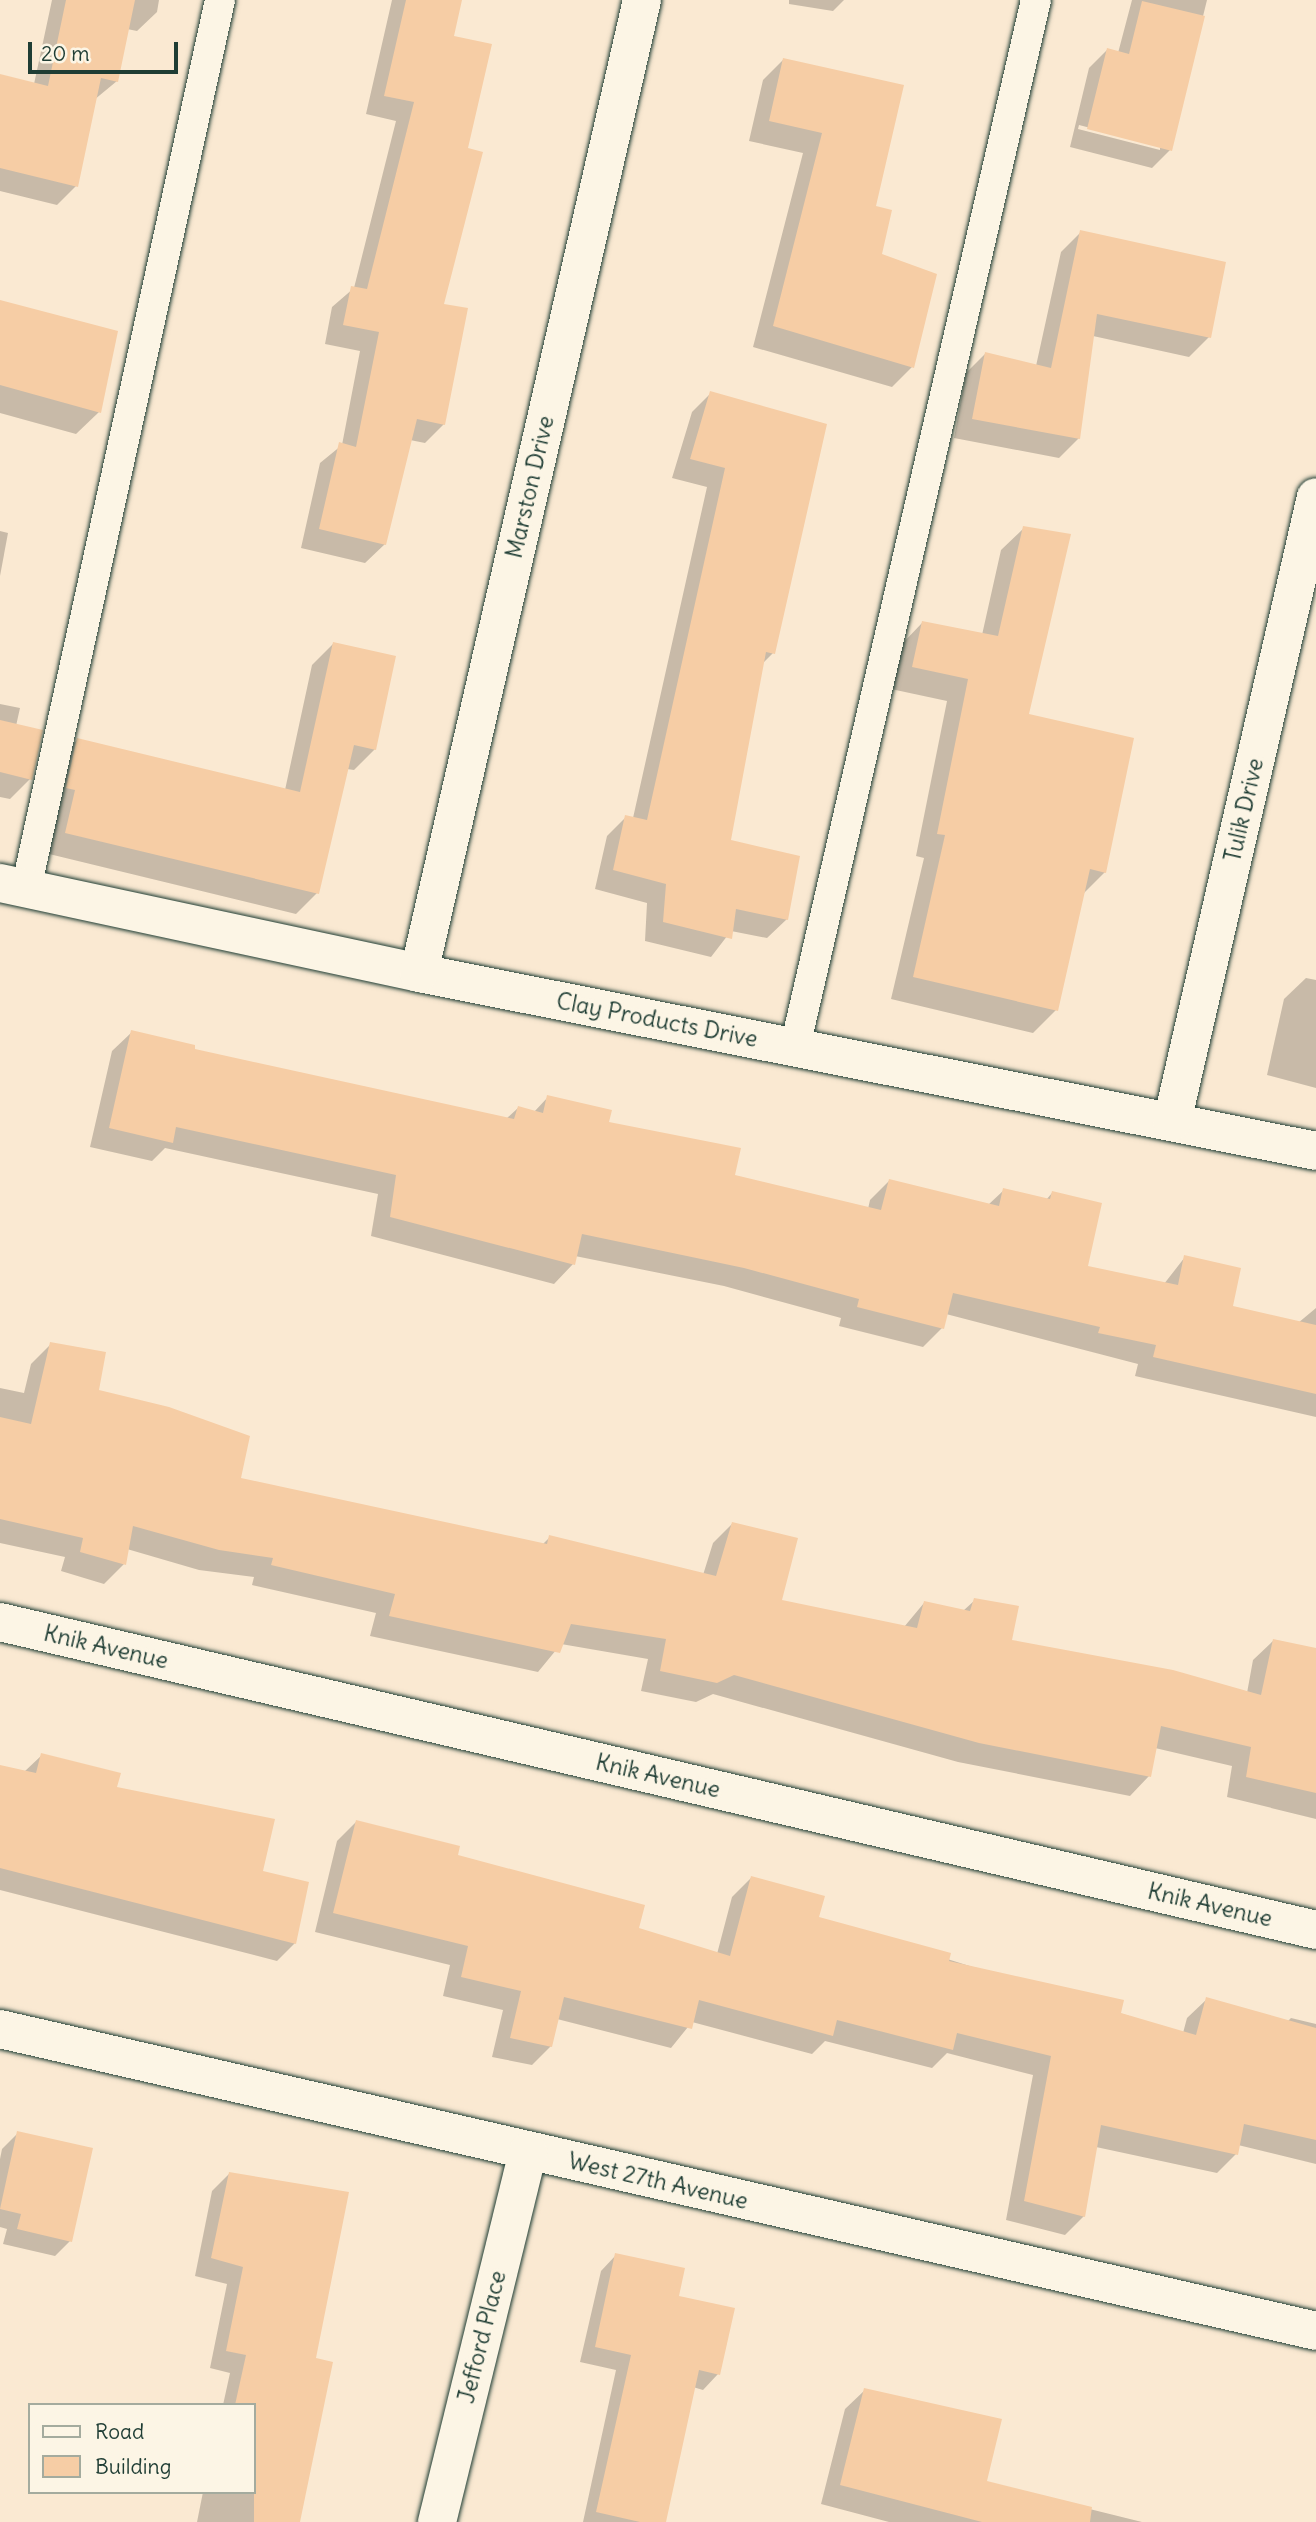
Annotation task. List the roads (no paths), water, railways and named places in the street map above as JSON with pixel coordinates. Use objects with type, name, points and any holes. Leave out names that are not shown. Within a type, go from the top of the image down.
[{"type":"street","name":"Marston Drive","points":[[419,973],[642,0]]},
{"type":"street","name":"Tulik Drive","points":[[1172,1122],[1316,497]]},
{"type":"street","name":"Clay Products Drive","points":[[13,886],[419,973],[1316,1150]]},
{"type":"street","name":"Knik Avenue","points":[[0,1622],[1316,1930]]},
{"type":"street","name":"West 27th Avenue","points":[[0,2029],[1316,2331]]},
{"type":"street","name":"Jefford Place","points":[[437,2522],[528,2152]]},
{"type":"lane","points":[[13,886],[220,0]]},
{"type":"lane","points":[[795,1047],[1036,0]]}]
